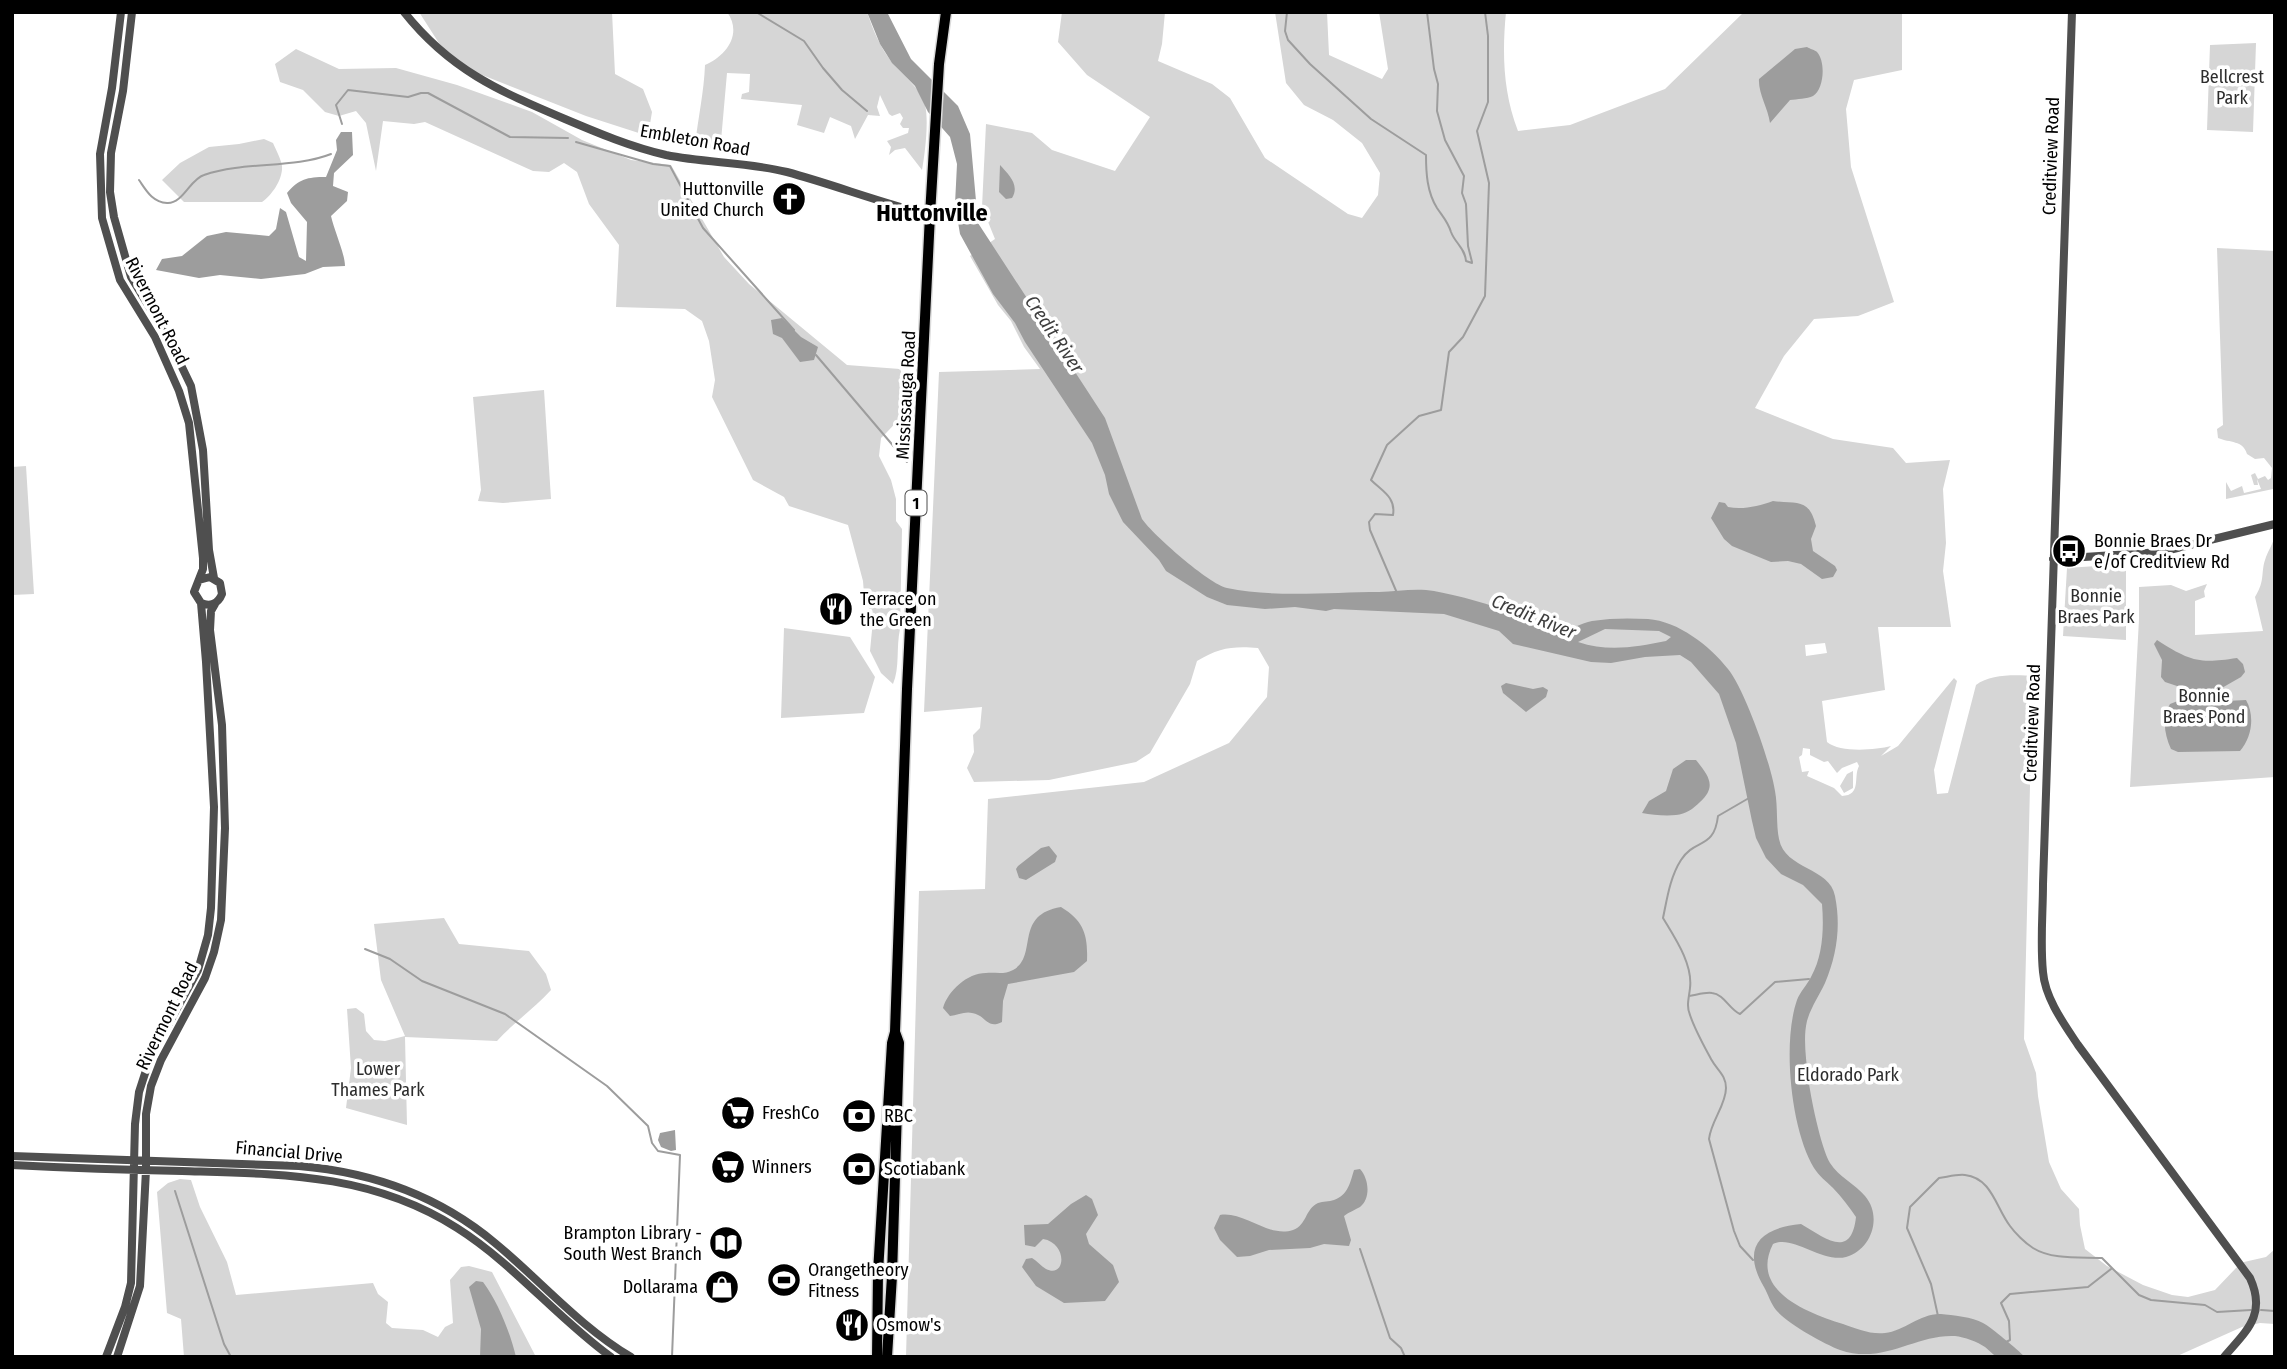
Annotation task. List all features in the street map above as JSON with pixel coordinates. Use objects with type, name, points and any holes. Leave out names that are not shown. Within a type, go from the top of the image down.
[{"type":"main road","name":"Mississauga Road","points":[[877,1357],[878,1272],[892,1043],[895,1032],[907,689],[930,215],[939,64],[946,12]]},
{"type":"main road","name":"Mississauga Road","points":[[887,1357],[900,1044],[895,1032]]},
{"type":"street","name":"Rivermont Road","points":[[121,12],[100,153],[102,218],[120,280],[155,337],[190,423],[203,558],[199,580]]},
{"type":"street","name":"Rivermont Road","points":[[132,12],[123,91],[110,161],[113,216],[131,277],[164,332],[191,386],[203,450],[209,550],[214,578]]},
{"type":"street","name":"Embleton Road","points":[[404,12],[428,41],[461,69],[527,103],[636,148],[787,172],[930,215]]},
{"type":"street","name":"Creditview Road","points":[[2072,12],[2043,884],[2043,974],[2064,1025],[2244,1270],[2255,1289],[2257,1307],[2252,1321],[2224,1357]]},
{"type":"street","points":[[2053,559],[2161,552],[2275,524]]},
{"type":"street","points":[[214,578],[220,583],[221,598],[215,604],[205,605],[194,592],[199,580],[214,578]]},
{"type":"street","name":"Rivermont Road","points":[[106,1357],[131,1283],[136,1109],[144,1073],[194,978],[204,953],[210,922],[214,807],[201,603]]},
{"type":"street","name":"Rivermont Road","points":[[117,1357],[140,1286],[146,1114],[151,1086],[165,1052],[205,978],[221,920],[225,828],[222,725],[210,630],[211,611],[215,604]]},
{"type":"street","name":"Financial Drive","points":[[12,1156],[314,1167],[365,1176],[399,1187],[443,1208],[482,1232],[582,1322],[631,1357]]},
{"type":"street","name":"Financial Drive","points":[[12,1165],[313,1177],[358,1185],[404,1200],[445,1220],[481,1244],[580,1334],[611,1357]]},
{"type":"green space","points":[[419,12],[612,12],[615,74],[643,89],[652,112],[648,136],[586,116],[472,71],[444,51]]},
{"type":"green space","points":[[727,12],[867,12],[883,50],[923,99],[927,128],[922,170],[905,148],[895,150],[889,155],[891,147],[887,141],[908,133],[909,128],[903,128],[900,124],[903,118],[900,113],[892,116],[889,114],[880,95],[877,107],[880,116],[868,115],[855,139],[851,126],[830,117],[824,133],[797,125],[802,105],[741,99],[742,94],[749,92],[750,74],[727,73],[720,152],[695,145],[705,65],[720,56],[733,36],[732,20]]},
{"type":"green space","name":"Eldorado Park","points":[[1062,12],[1165,12],[1158,61],[1212,84],[1230,98],[1265,158],[1348,214],[1362,218],[1378,195],[1380,173],[1362,143],[1333,120],[1304,105],[1286,83],[1275,12],[1327,12],[1329,55],[1382,79],[1388,69],[1379,12],[1506,12],[1505,72],[1509,102],[1518,131],[1570,125],[1665,89],[1744,12],[1902,12],[1902,70],[1854,80],[1846,109],[1851,167],[1894,302],[1858,316],[1814,319],[1784,356],[1755,408],[1833,439],[1893,448],[1906,463],[1950,460],[1943,489],[1946,543],[1943,571],[1951,627],[1878,627],[1885,690],[1822,701],[1827,742],[1849,749],[1891,746],[1881,756],[1898,746],[1954,678],[1957,681],[1934,770],[1937,794],[1948,793],[1976,685],[1989,678],[2036,676],[2030,786],[2024,1039],[2036,1073],[2049,1162],[2061,1189],[2079,1209],[2085,1249],[2107,1266],[2143,1285],[2172,1295],[2188,1297],[2215,1290],[2244,1262],[2266,1257],[2275,1249],[2275,1324],[2260,1323],[2242,1327],[2175,1357],[906,1357],[919,891],[985,889],[988,799],[1144,782],[1229,743],[1267,697],[1269,667],[1258,648],[1233,648],[1212,653],[1197,661],[1190,684],[1150,753],[1136,762],[1049,780],[974,782],[967,768],[974,752],[973,735],[980,728],[982,707],[924,712],[939,372],[1040,369],[970,256],[995,239],[982,207],[986,124],[1032,133],[1052,150],[1115,171],[1150,117],[1087,75],[1058,42]],"holes":[[[1825,643],[1827,653],[1806,656],[1805,645]],[[1803,748],[1810,749],[1810,755],[1824,762],[1828,761],[1837,773],[1857,762],[1859,766],[1855,789],[1842,796],[1834,788],[1807,776],[1809,771],[1802,772],[1799,757]]]},
{"type":"green space","name":"Bellcrest Park","points":[[2256,43],[2253,132],[2207,130],[2210,45]]},
{"type":"green space","points":[[296,49],[339,69],[396,68],[457,85],[532,112],[582,140],[631,160],[671,165],[724,257],[749,284],[847,365],[900,369],[906,399],[901,415],[881,438],[879,456],[891,480],[896,499],[896,521],[902,529],[900,629],[893,684],[881,673],[870,651],[873,620],[848,525],[789,506],[784,497],[753,480],[712,397],[715,380],[709,341],[702,321],[685,309],[616,307],[619,245],[589,204],[577,172],[564,163],[549,172],[533,171],[425,122],[414,124],[383,121],[376,171],[366,123],[356,111],[339,116],[325,112],[303,90],[280,82],[275,64]]},
{"type":"green space","points":[[264,139],[273,143],[282,166],[276,186],[262,202],[184,202],[162,180],[180,163],[209,147]]},
{"type":"green space","points":[[2217,248],[2275,251],[2275,496],[2273,489],[2226,499],[2226,482],[2231,491],[2242,486],[2244,493],[2261,489],[2257,479],[2258,485],[2254,485],[2251,475],[2255,473],[2258,479],[2265,476],[2268,480],[2271,478],[2272,468],[2264,458],[2255,459],[2247,454],[2239,444],[2218,438],[2217,429],[2223,425]]},
{"type":"green space","points":[[544,390],[551,499],[503,503],[478,501],[481,490],[473,397]]},
{"type":"green space","points":[[26,466],[34,594],[12,595],[12,467]]},
{"type":"green space","name":"Bonnie Braes Pond","points":[[2275,535],[2275,777],[2130,787],[2139,587],[2171,585],[2186,591],[2207,584],[2205,597],[2195,601],[2195,635],[2263,631],[2255,597]]},
{"type":"green space","name":"Bonnie Braes Park","points":[[2126,564],[2126,640],[2063,636],[2067,568]]},
{"type":"green space","points":[[784,628],[850,637],[875,677],[864,713],[781,718]]},
{"type":"green space","points":[[1853,771],[1853,788],[1844,793],[1840,786],[1847,774]]},
{"type":"green space","name":"Lower Thames Park","points":[[444,918],[459,944],[529,951],[546,974],[551,990],[497,1041],[405,1037],[407,1125],[346,1108],[351,1068],[347,1009],[356,1008],[364,1014],[366,1031],[374,1040],[385,1041],[405,1036],[381,980],[374,924]]},
{"type":"green space","points":[[180,1179],[191,1180],[200,1207],[227,1262],[236,1295],[373,1283],[378,1294],[388,1302],[386,1323],[392,1328],[423,1330],[438,1337],[445,1327],[453,1323],[450,1280],[461,1267],[469,1266],[492,1272],[536,1357],[184,1357],[181,1319],[167,1313],[157,1192],[168,1183]]},
{"type":"shaded area","name":"Credit River","points":[[867,12],[887,12],[911,59],[958,106],[970,134],[978,223],[1105,418],[1142,519],[1195,569],[1227,588],[1264,593],[1434,591],[1496,607],[1554,630],[1569,629],[1606,619],[1648,619],[1671,624],[1693,636],[1721,660],[1742,693],[1763,746],[1773,779],[1778,833],[1783,849],[1798,863],[1825,879],[1835,896],[1838,929],[1835,951],[1806,1027],[1808,1076],[1816,1121],[1830,1163],[1865,1196],[1873,1213],[1872,1232],[1855,1253],[1837,1258],[1789,1243],[1773,1244],[1768,1260],[1769,1275],[1775,1287],[1799,1306],[1858,1329],[1885,1333],[1934,1314],[1962,1317],[1987,1325],[2025,1357],[1998,1357],[1979,1343],[1955,1336],[1926,1339],[1871,1354],[1840,1350],[1806,1333],[1782,1316],[1773,1305],[1757,1273],[1755,1251],[1758,1242],[1765,1235],[1786,1226],[1801,1224],[1827,1239],[1842,1242],[1849,1238],[1856,1217],[1820,1176],[1806,1152],[1791,1086],[1792,1018],[1798,997],[1818,960],[1823,932],[1822,904],[1803,885],[1781,874],[1766,858],[1756,838],[1736,743],[1719,694],[1691,662],[1680,655],[1611,663],[1591,662],[1513,644],[1499,631],[1444,614],[1334,609],[1326,611],[1295,607],[1265,609],[1227,605],[1207,597],[1166,571],[1123,522],[1109,494],[1105,475],[1092,443],[1015,323],[993,294],[960,234],[955,204],[957,164],[950,137],[928,112],[915,86],[892,63],[880,44]],"holes":[[[1605,629],[1659,631],[1671,637],[1666,641],[1622,647],[1600,647],[1578,642]]]},
{"type":"shaded area","points":[[1807,47],[1817,52],[1822,62],[1820,88],[1813,96],[1790,100],[1770,123],[1759,79],[1795,49]]},
{"type":"shaded area","points":[[341,132],[352,132],[353,155],[334,173],[333,186],[348,192],[347,201],[331,216],[345,266],[323,267],[305,274],[261,279],[220,275],[199,278],[156,270],[162,259],[182,256],[207,236],[226,232],[269,236],[276,229],[280,208],[286,212],[299,257],[306,261],[307,222],[291,203],[287,193],[304,180],[326,177],[337,150],[336,140]]},
{"type":"shaded area","points":[[1000,165],[1014,184],[1012,198],[1006,199],[999,192]]},
{"type":"shaded area","points":[[782,318],[801,337],[818,347],[814,360],[800,362],[782,338],[773,334],[771,320]]},
{"type":"shaded area","points":[[1773,501],[1801,504],[1810,511],[1816,526],[1811,539],[1813,551],[1835,566],[1837,570],[1833,577],[1822,579],[1801,564],[1788,561],[1771,562],[1732,546],[1724,539],[1711,518],[1719,502],[1728,507],[1739,508]]},
{"type":"shaded area","points":[[2157,640],[2187,657],[2213,661],[2237,658],[2243,664],[2245,672],[2241,677],[2213,693],[2213,697],[2226,701],[2246,700],[2249,706],[2251,726],[2240,751],[2178,752],[2171,749],[2165,726],[2167,709],[2170,704],[2188,697],[2192,691],[2165,682],[2161,677],[2162,660],[2154,644]]},
{"type":"shaded area","points":[[1506,683],[1533,689],[1543,687],[1548,690],[1546,697],[1526,712],[1503,693],[1501,686]]},
{"type":"shaded area","points":[[1686,760],[1696,760],[1707,776],[1710,786],[1705,797],[1692,809],[1680,814],[1642,813],[1649,801],[1666,791],[1673,769]]},
{"type":"shaded area","points":[[1049,846],[1057,856],[1055,862],[1026,880],[1019,878],[1016,869],[1018,866],[1041,848]]},
{"type":"shaded area","points":[[1061,907],[1080,923],[1087,944],[1087,961],[1074,972],[1008,984],[1003,1001],[1002,1022],[993,1024],[977,1014],[970,1013],[950,1016],[943,1008],[954,989],[972,976],[1006,972],[1021,964],[1037,918],[1046,911]]},
{"type":"shaded area","points":[[675,1130],[676,1150],[661,1147],[658,1140],[660,1133]]},
{"type":"shaded area","points":[[1360,1169],[1367,1183],[1367,1194],[1360,1207],[1344,1216],[1351,1240],[1349,1246],[1324,1244],[1310,1248],[1269,1250],[1237,1257],[1220,1240],[1214,1228],[1220,1215],[1229,1215],[1274,1230],[1298,1228],[1314,1206],[1342,1195],[1348,1188],[1354,1170]]},
{"type":"shaded area","points":[[1086,1195],[1092,1199],[1098,1215],[1086,1234],[1089,1244],[1113,1265],[1119,1282],[1105,1301],[1064,1303],[1036,1286],[1022,1267],[1026,1259],[1032,1258],[1053,1271],[1060,1265],[1061,1259],[1057,1247],[1051,1242],[1043,1239],[1035,1247],[1025,1245],[1024,1225],[1048,1224]]},
{"type":"shaded area","points":[[476,1281],[483,1282],[494,1299],[516,1357],[480,1357],[481,1329],[469,1287]]},
{"type":"waterway","points":[[756,12],[804,41],[842,90],[867,111]]},
{"type":"waterway","points":[[1287,12],[1285,31],[1288,40],[1310,64],[1371,119],[1426,155],[1431,196],[1466,261],[1472,263]]},
{"type":"waterway","points":[[1427,12],[1438,84],[1437,111],[1445,140],[1464,176],[1462,193],[1466,204],[1468,246],[1472,262]]},
{"type":"waterway","points":[[1397,593],[1369,522],[1375,514],[1393,515],[1392,503],[1371,480],[1387,445],[1419,416],[1441,410],[1449,352],[1463,337],[1485,296],[1489,183],[1477,131],[1488,102],[1488,36],[1485,12]]},
{"type":"waterway","points":[[342,124],[336,105],[348,90],[408,97],[428,93],[510,137],[568,138]]},
{"type":"waterway","points":[[576,142],[653,164],[670,166],[703,228],[794,330]]},
{"type":"waterway","points":[[139,180],[153,198],[167,203],[178,200],[204,175],[236,168],[301,162],[331,154]]},
{"type":"waterway","points":[[816,355],[907,462]]},
{"type":"waterway","points":[[1749,798],[1718,816],[1716,827],[1708,839],[1686,853],[1672,881],[1663,918],[1682,951],[1689,970],[1688,1008],[1692,1021],[1726,1083],[1724,1101],[1709,1139],[1734,1231],[1740,1246],[1753,1260]]},
{"type":"waterway","points":[[365,949],[390,959],[422,981],[505,1014],[607,1086],[648,1126],[652,1143],[658,1151],[680,1155],[672,1357]]},
{"type":"waterway","points":[[1689,996],[1716,994],[1740,1014],[1775,982],[1809,979]]},
{"type":"waterway","points":[[1938,1316],[1931,1284],[1907,1228],[1910,1207],[1939,1178],[1962,1175],[1974,1177],[1981,1182],[2012,1229],[2041,1252],[2066,1257],[2102,1258],[2139,1295],[2151,1300],[2205,1305],[2217,1312],[2251,1310]]},
{"type":"waterway","points":[[175,1191],[224,1344],[231,1357]]},
{"type":"waterway","points":[[1360,1249],[1390,1338],[1401,1348],[1405,1357]]},
{"type":"waterway","points":[[2006,1342],[2010,1340],[2009,1321],[2001,1303],[2010,1294],[2088,1287],[2111,1269]]},
{"type":"waterway","points":[[2261,1310],[2275,1311]]},
{"type":"place","name":"Huttonville United Church","points":[[789,199]]},
{"type":"place","name":"Bonnie Braes Dr e/of Creditview Rd","points":[[2069,551]]},
{"type":"place","name":"Terrace on the Green","points":[[836,609]]},
{"type":"place","name":"FreshCo","points":[[738,1113]]},
{"type":"place","name":"RBC","points":[[859,1116]]},
{"type":"place","name":"Winners","points":[[728,1167]]},
{"type":"place","name":"Scotiabank","points":[[859,1169]]},
{"type":"place","name":"Brampton Library - South West Branch","points":[[726,1243]]},
{"type":"place","name":"Orangetheory Fitness","points":[[784,1280]]},
{"type":"place","name":"Dollarama","points":[[722,1287]]},
{"type":"place","name":"Osmow's","points":[[852,1325]]},
{"type":"district","name":"Huttonville","points":[[932,213]]}]
